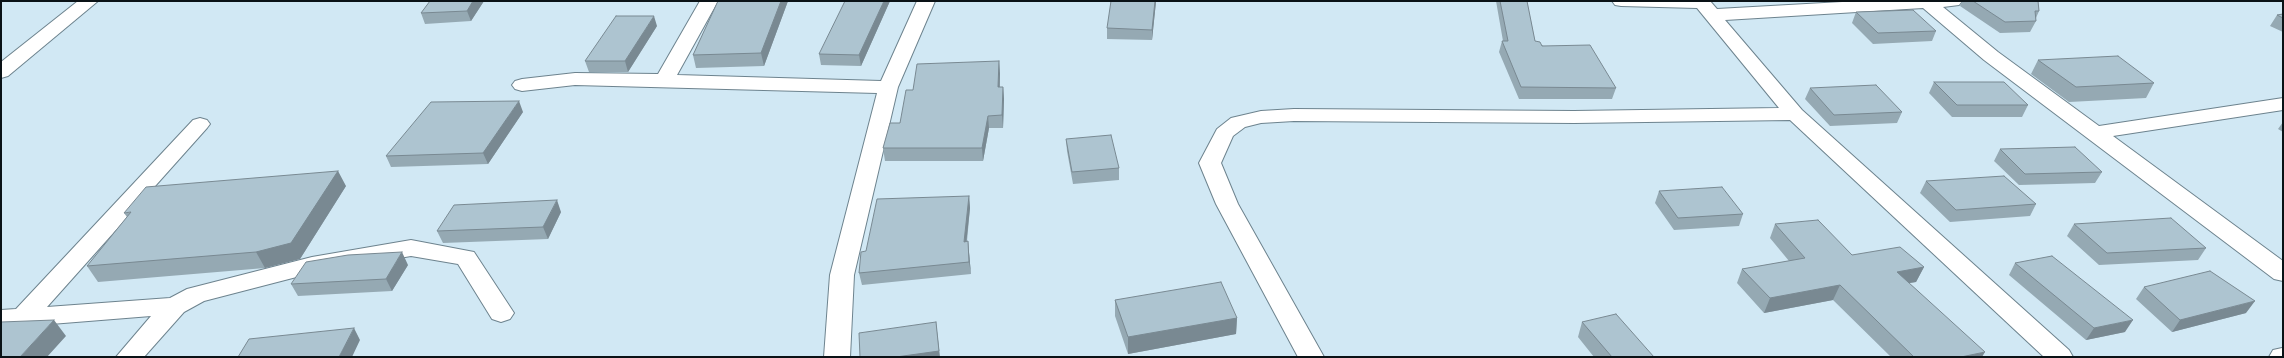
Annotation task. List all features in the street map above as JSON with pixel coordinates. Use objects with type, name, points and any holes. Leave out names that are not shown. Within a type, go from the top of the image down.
[{"type":"street","points":[[1,72],[89,1]]},
{"type":"street","points":[[664,80],[710,1]]},
{"type":"street","points":[[837,357],[842,275],[888,87],[926,1]]},
{"type":"street","points":[[1621,1],[1705,7],[1953,1]]},
{"type":"street","points":[[1927,2],[1991,56],[2283,273]]},
{"type":"street","points":[[1705,7],[1795,114],[2060,357]]},
{"type":"street","points":[[522,85],[575,79],[664,80],[888,87]]},
{"type":"street","points":[[2095,133],[2283,104]]},
{"type":"street","points":[[1311,357],[1227,204],[1210,163],[1224,133],[1238,122],[1261,117],[1294,116],[1574,117],[1795,114]]},
{"type":"street","points":[[12,318],[200,124]]},
{"type":"street","points":[[129,357],[175,306],[196,295],[258,278],[366,255],[411,248],[466,258],[500,313]]},
{"type":"street","points":[[12,318],[175,306]]},
{"type":"building","points":[[430,1],[473,1],[467,11],[421,13]]},
{"type":"building","points":[[718,1],[781,1],[761,53],[693,55]]},
{"type":"building","points":[[845,1],[884,1],[859,55],[819,54]]},
{"type":"building","points":[[1111,1],[1155,1],[1152,30],[1107,28]]},
{"type":"building","points":[[1500,1],[1527,1],[1535,41],[1540,42],[1542,46],[1590,45],[1616,88],[1521,87],[1502,41],[1508,41]]},
{"type":"building","points":[[1973,1],[2038,1],[2039,11],[2035,11],[2036,21],[2005,22]]},
{"type":"building","points":[[1913,10],[1936,31],[1878,33],[1856,12]]},
{"type":"building","points":[[2283,14],[2283,18],[2277,15]]},
{"type":"building","points":[[616,16],[654,16],[625,61],[585,61]]},
{"type":"building","points":[[2118,56],[2154,83],[2076,87],[2038,60]]},
{"type":"building","points":[[999,61],[998,87],[1003,87],[1002,115],[988,116],[982,148],[883,148],[890,123],[900,123],[906,90],[913,90],[917,64]]},
{"type":"building","points":[[1934,82],[2004,82],[2028,105],[1957,105]]},
{"type":"building","points":[[1876,85],[1902,112],[1834,115],[1810,88]]},
{"type":"building","points":[[519,101],[483,153],[386,156],[431,102]]},
{"type":"building","points":[[1111,135],[1119,168],[1072,172],[1066,139]]},
{"type":"building","points":[[2075,147],[2102,172],[2025,174],[2000,149]]},
{"type":"building","points":[[338,171],[291,243],[256,252],[87,266],[131,212],[124,213],[146,187]]},
{"type":"building","points":[[2004,176],[2036,204],[1956,210],[1926,181]]},
{"type":"building","points":[[1722,187],[1743,214],[1678,218],[1659,191]]},
{"type":"building","points":[[969,196],[964,242],[968,241],[969,262],[859,273],[861,252],[866,251],[877,199]]},
{"type":"building","points":[[557,200],[543,227],[437,231],[454,205]]},
{"type":"building","points":[[2171,218],[2206,248],[2107,253],[2074,224]]},
{"type":"building","points":[[1818,220],[1852,255],[1900,247],[1924,267],[1897,272],[1985,352],[1961,357],[1914,357],[1840,285],[1770,298],[1742,269],[1805,258],[1775,224]]},
{"type":"building","points":[[402,252],[386,279],[291,284],[306,262],[348,255]]},
{"type":"building","points":[[2052,256],[2133,320],[2094,328],[2015,263]]},
{"type":"building","points":[[2210,271],[2255,301],[2180,320],[2144,287]]},
{"type":"building","points":[[1221,282],[1237,318],[1128,337],[1115,300]]},
{"type":"building","points":[[1616,314],[1654,357],[1612,357],[1582,322]]},
{"type":"building","points":[[54,320],[20,357],[1,357],[1,322]]},
{"type":"building","points":[[936,322],[939,351],[896,357],[860,357],[859,333]]},
{"type":"building","points":[[354,328],[339,357],[238,357],[249,339]]}]
